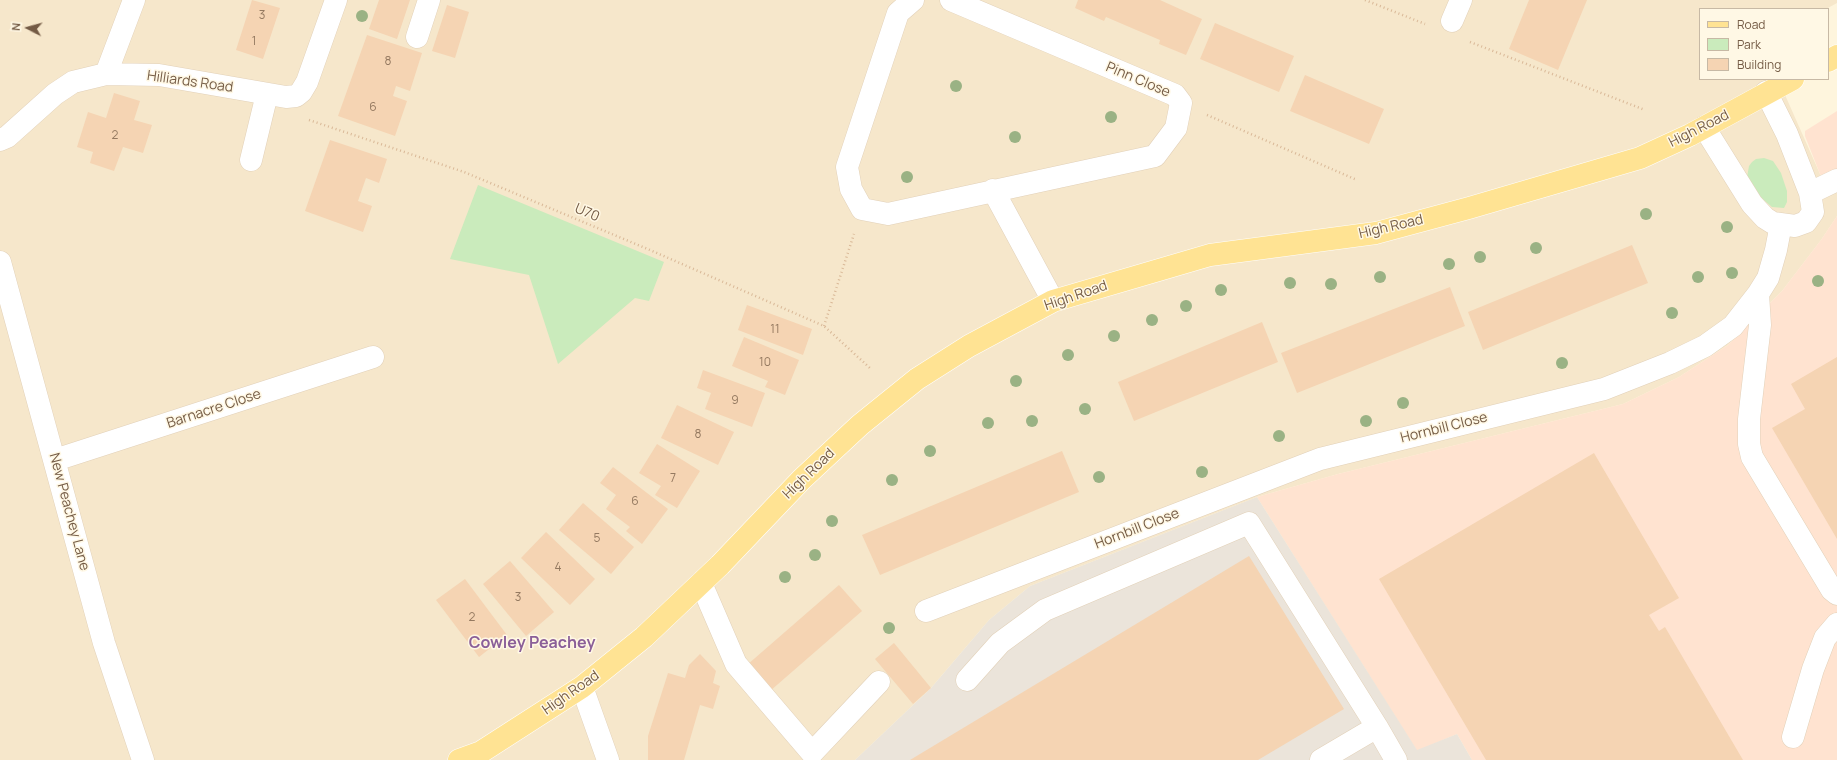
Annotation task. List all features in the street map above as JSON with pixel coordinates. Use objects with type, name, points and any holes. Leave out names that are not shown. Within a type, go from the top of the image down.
[{"type":"main road","name":"High Road","points":[[459,760],[481,752],[582,687],[644,637],[701,583],[802,479],[860,425],[883,406],[917,380],[969,346],[1053,301],[1210,255],[1376,233],[1469,208],[1640,158],[1704,127],[1766,92],[1791,80]]},
{"type":"street","points":[[106,74],[134,0]]},
{"type":"street","points":[[288,97],[296,96],[305,87],[336,0]]},
{"type":"street","points":[[417,37],[430,0]]},
{"type":"street","points":[[862,209],[851,189],[847,167],[898,13],[913,0]]},
{"type":"street","name":"Pinn Close","points":[[862,209],[888,214],[1155,156],[1176,128],[1181,103],[1175,95],[951,0]]},
{"type":"street","points":[[1452,21],[1461,0]]},
{"type":"street","name":"Hilliards Road","points":[[0,140],[7,138],[55,94],[73,82],[106,74],[159,75],[288,97]]},
{"type":"street","points":[[1704,127],[1752,204],[1765,218],[1773,223],[1795,226],[1806,222],[1813,212],[1810,193],[1787,134],[1766,92]]},
{"type":"street","points":[[251,160],[267,94]]},
{"type":"street","points":[[1810,193],[1837,180]]},
{"type":"street","points":[[993,190],[1053,301]]},
{"type":"street","name":"Hornbill Close","points":[[926,611],[1320,459],[1604,389],[1670,363],[1705,346],[1733,326],[1758,294],[1768,278],[1776,250],[1781,224]]},
{"type":"street","name":"New Peachey Lane","points":[[0,262],[104,643],[143,760]]},
{"type":"street","points":[[1758,294],[1760,325],[1749,419],[1749,444],[1752,457],[1832,590],[1837,594]]},
{"type":"street","name":"Barnacre Close","points":[[55,460],[373,357]]},
{"type":"street","points":[[967,680],[1000,643],[1045,610],[1249,523],[1377,727],[1396,760]]},
{"type":"street","points":[[701,583],[736,664],[812,753],[878,682]]},
{"type":"street","points":[[1793,737],[1813,669],[1825,638],[1837,624]]},
{"type":"street","points":[[582,687],[608,760]]},
{"type":"street","points":[[1321,760],[1377,727]]},
{"type":"path","points":[[1365,0],[1431,26]]},
{"type":"path","points":[[1468,41],[1645,110]]},
{"type":"path","name":"U70","points":[[288,97],[296,116],[464,172],[650,250],[824,326],[871,369]]},
{"type":"path","points":[[1181,103],[1357,180]]},
{"type":"path","points":[[824,326],[862,209]]},
{"type":"shaded area","points":[[0,0],[1837,0],[1837,3],[1828,8],[1699,8],[1699,80],[1778,80],[1820,174],[1837,193],[1837,216],[1821,240],[1782,291],[1728,345],[1679,377],[1623,404],[1338,474],[1257,497],[1030,586],[989,620],[931,688],[855,760],[0,760]]},
{"type":"shaded area","points":[[1837,111],[1837,193],[1820,174],[1805,136],[1805,131]]},
{"type":"shaded area","points":[[1837,216],[1837,760],[1472,760],[1457,734],[1417,751],[1257,497],[1338,474],[1623,404],[1679,377],[1728,345],[1782,291],[1821,240]]},
{"type":"shaded area","points":[[1257,497],[1417,750],[1457,734],[1472,760],[855,760],[931,688],[989,620],[1030,586]]},
{"type":"green space","points":[[1764,158],[1773,161],[1781,173],[1787,191],[1787,202],[1784,208],[1772,207],[1759,196],[1747,177],[1749,166],[1752,162],[1756,159]]},
{"type":"green space","points":[[478,185],[664,262],[649,301],[635,298],[558,364],[529,275],[450,259]]},
{"type":"building","points":[[252,0],[280,8],[263,59],[236,50]]},
{"type":"building","points":[[379,0],[410,0],[397,39],[369,29]]},
{"type":"building","points":[[1078,0],[1160,0],[1202,19],[1186,55],[1159,44],[1160,40],[1106,17],[1104,21],[1075,8]]},
{"type":"building","points":[[1529,0],[1587,0],[1558,70],[1509,49]]},
{"type":"building","points":[[447,5],[469,12],[455,58],[432,51]]},
{"type":"building","points":[[1215,23],[1294,56],[1279,92],[1200,59]]},
{"type":"building","points":[[367,35],[422,53],[410,91],[396,86],[393,96],[407,101],[395,136],[338,116]]},
{"type":"building","points":[[1305,75],[1384,109],[1369,144],[1290,111]]},
{"type":"building","points":[[114,93],[140,101],[134,120],[152,125],[143,153],[123,147],[114,171],[90,163],[93,152],[77,147],[88,112],[106,118]]},
{"type":"building","points":[[330,140],[387,159],[379,183],[366,178],[358,201],[372,206],[363,232],[305,211]]},
{"type":"building","points":[[1632,245],[1648,283],[1483,350],[1468,312]]},
{"type":"building","points":[[1450,287],[1465,326],[1297,393],[1281,353]]},
{"type":"building","points":[[747,305],[812,329],[803,355],[738,330]]},
{"type":"building","points":[[1262,322],[1278,362],[1134,421],[1118,382]]},
{"type":"building","points":[[744,337],[799,360],[785,395],[765,387],[768,381],[732,366]]},
{"type":"building","points":[[1837,357],[1837,539],[1772,428],[1805,409],[1791,384]]},
{"type":"building","points":[[703,370],[765,393],[752,427],[705,409],[711,393],[697,388]]},
{"type":"building","points":[[677,405],[734,432],[718,465],[661,438]]},
{"type":"building","points":[[657,444],[700,471],[677,508],[655,495],[661,486],[639,473]]},
{"type":"building","points":[[1062,451],[1079,492],[880,575],[862,535]]},
{"type":"building","points":[[1594,453],[1679,598],[1649,615],[1659,631],[1665,627],[1743,760],[1486,760],[1379,579]]},
{"type":"building","points":[[613,467],[668,509],[642,544],[626,531],[630,527],[606,509],[616,495],[600,483]]},
{"type":"building","points":[[583,503],[634,547],[611,574],[559,530]]},
{"type":"building","points":[[546,532],[595,579],[570,605],[521,558]]},
{"type":"building","points":[[1249,556],[1344,709],[1258,760],[910,760]]},
{"type":"building","points":[[510,561],[554,612],[526,636],[483,584]]},
{"type":"building","points":[[465,579],[507,635],[479,657],[436,600]]},
{"type":"building","points":[[839,585],[862,611],[770,691],[747,665]]},
{"type":"building","points":[[894,643],[931,688],[913,704],[875,659]]},
{"type":"building","points":[[700,654],[716,671],[713,683],[720,686],[713,709],[700,705],[684,760],[648,760],[648,736],[668,673],[685,678],[689,665]]},
{"type":"district","name":"Cowley Peachey","points":[[532,644]]}]
